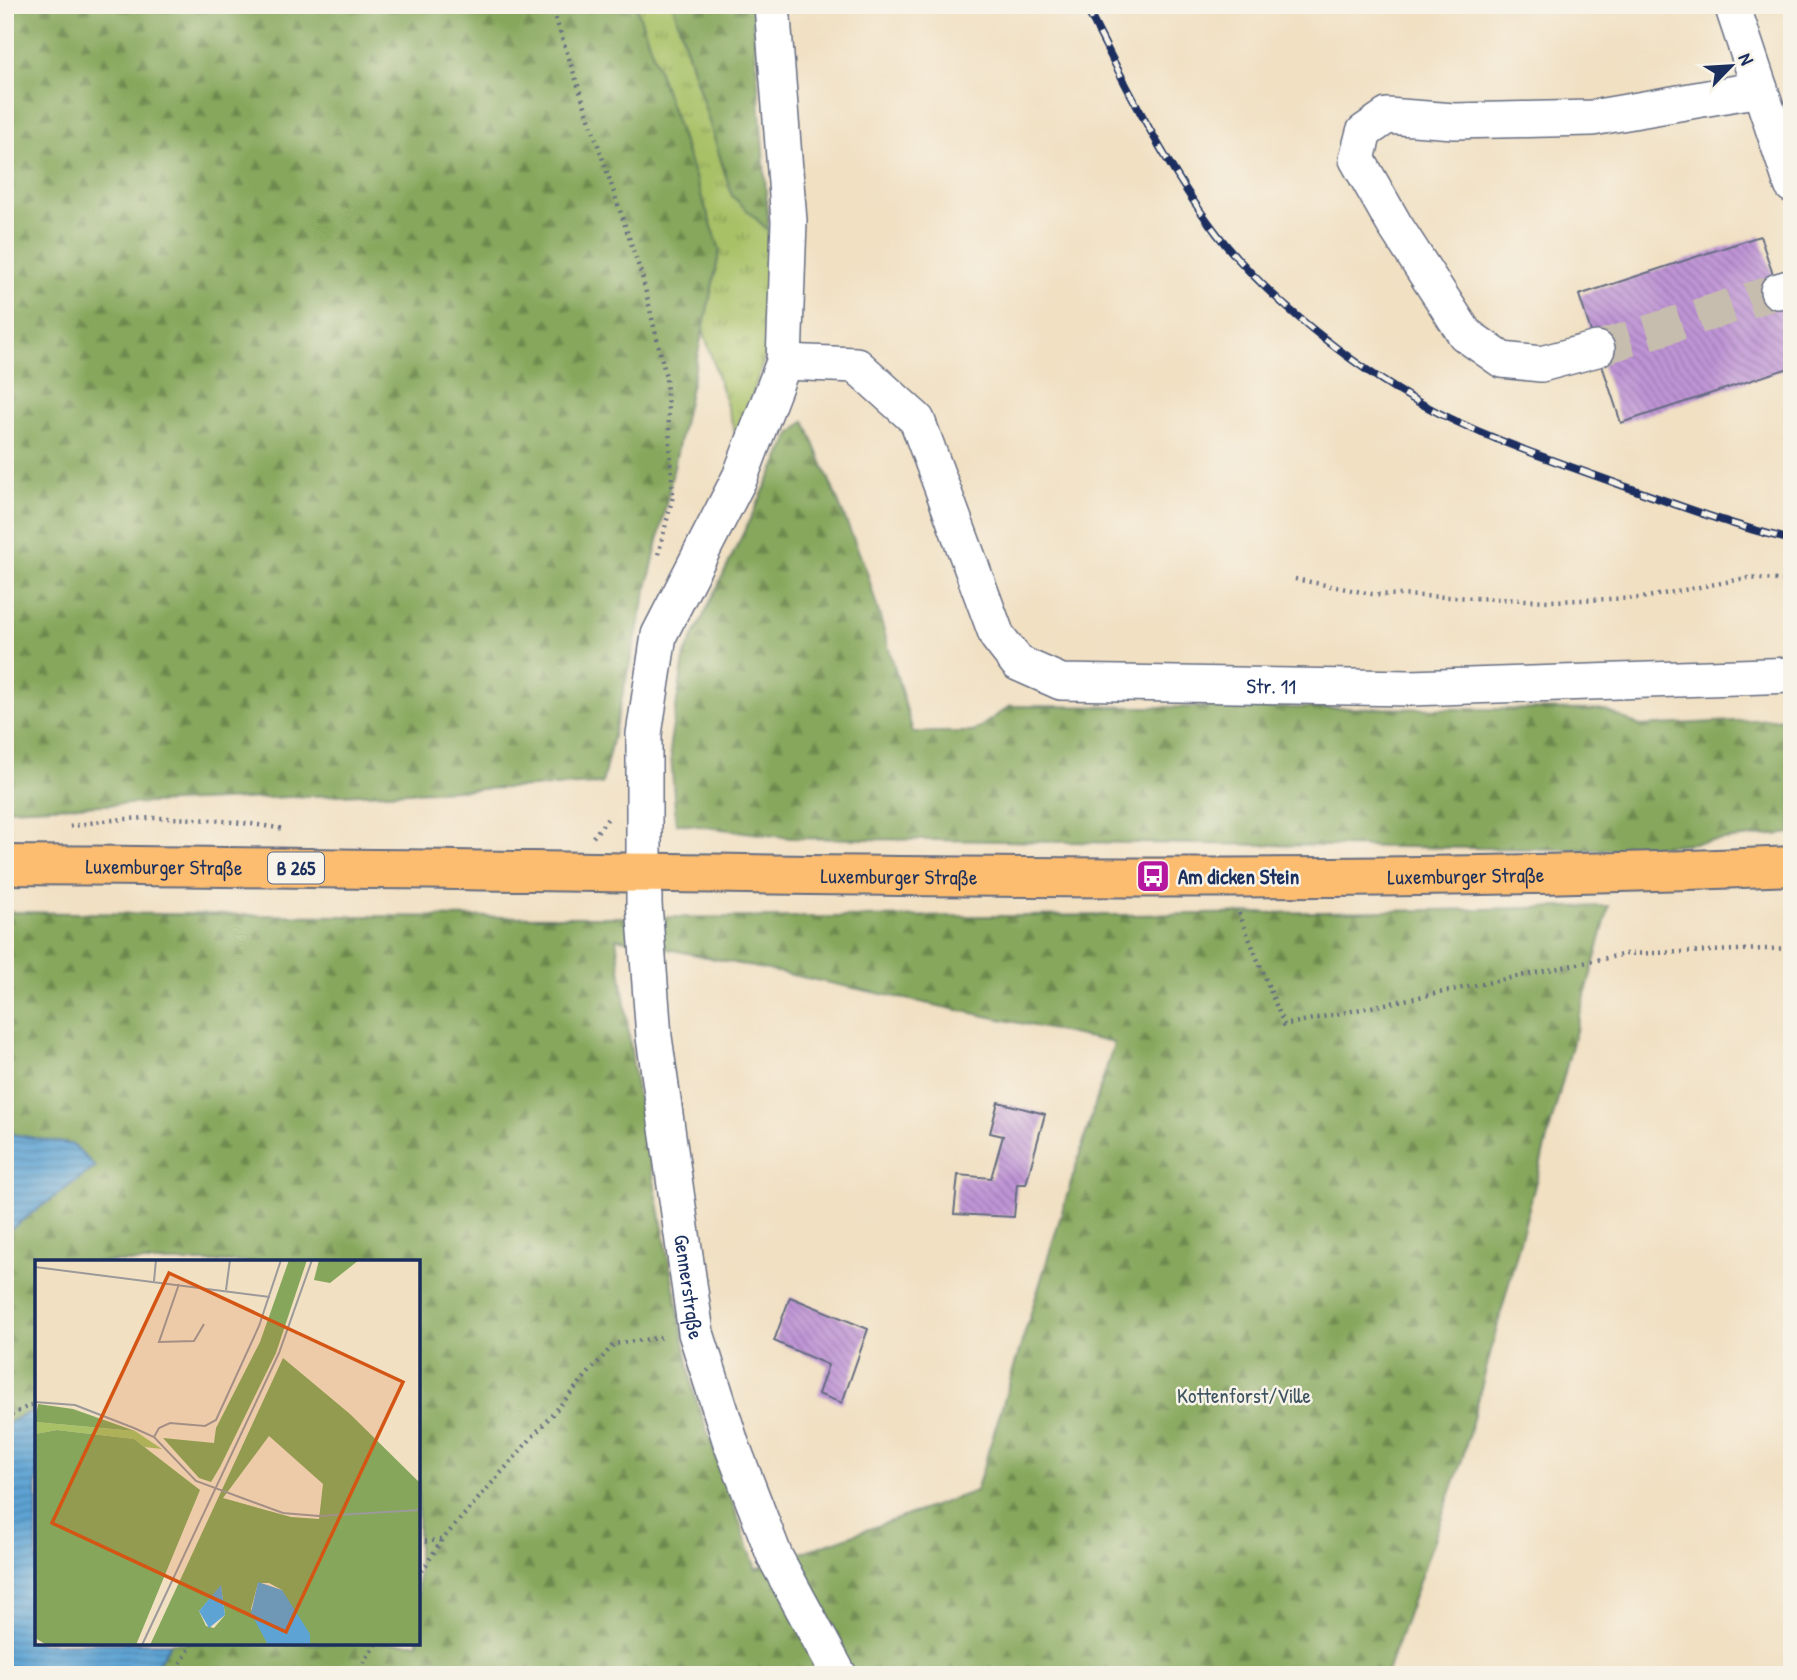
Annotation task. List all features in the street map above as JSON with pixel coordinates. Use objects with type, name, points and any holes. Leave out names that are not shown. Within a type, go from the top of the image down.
[{"type":"main road","name":"Luxemburger Straße","points":[[5,865],[644,873],[1233,876],[1631,872],[1792,866]]},
{"type":"street","name":"Gennerstraße","points":[[772,5],[789,221],[784,362],[740,477],[659,635],[643,734],[644,873],[654,1037],[696,1333],[731,1443],[775,1557],[838,1675]]},
{"type":"street","points":[[1732,5],[1792,185]]},
{"type":"street","points":[[1597,349],[1541,364],[1502,360],[1465,334],[1394,224],[1357,159],[1364,132],[1387,116],[1454,121],[1592,118],[1760,89]]},
{"type":"street","name":"Str. 11","points":[[784,362],[856,365],[918,420],[997,636],[1018,663],[1061,682],[1411,688],[1792,675]]},
{"type":"path","points":[[551,5],[642,276],[666,377],[673,496],[654,572]]},
{"type":"path","points":[[1295,579],[1372,594],[1550,601],[1642,598],[1747,578],[1792,580]]},
{"type":"path","points":[[587,844],[613,813]]},
{"type":"path","points":[[1233,876],[1238,910],[1284,1025],[1626,954],[1792,948]]},
{"type":"path","points":[[420,1574],[442,1540],[614,1344],[696,1333]]},
{"type":"path","points":[[5,1418],[35,1403]]},
{"type":"path","points":[[420,1542],[442,1540]]},
{"type":"path","points":[[173,1675],[192,1645]]},
{"type":"path","points":[[356,1675],[375,1645]]},
{"type":"green space","points":[[5,5],[636,5],[720,250],[662,523],[602,784],[5,809]]},
{"type":"green space","points":[[636,5],[673,5],[732,195],[769,231],[768,346],[738,442],[703,329],[720,250]]},
{"type":"green space","points":[[673,5],[752,5],[769,231],[732,196]]},
{"type":"green space","points":[[805,421],[867,572],[913,732],[973,732],[1010,706],[1605,710],[1640,726],[1792,718],[1792,833],[1621,850],[791,838],[676,823],[670,743],[685,654],[791,434]]},
{"type":"green space","name":"Kottenforst/Ville","points":[[1609,906],[1462,1460],[1386,1675],[150,1675],[170,1645],[420,1645],[420,1260],[35,1260],[35,1410],[11,1421],[5,1431],[5,1233],[95,1167],[74,1145],[5,1133],[5,912],[807,917],[1208,914]],"holes":[[[616,938],[1114,1043],[976,1491],[756,1569],[694,1394],[635,1080]]]},
{"type":"water","points":[[5,1133],[74,1145],[95,1167],[5,1233]]},
{"type":"water","points":[[35,1410],[35,1645],[170,1645],[150,1675],[5,1675],[5,1431],[11,1421]]},
{"type":"building","points":[[1760,236],[1792,331],[1792,367],[1621,423],[1579,295]]},
{"type":"building","points":[[998,1102],[1045,1114],[1026,1184],[1017,1184],[1014,1217],[954,1214],[958,1175],[991,1178],[1003,1136],[990,1133]]},
{"type":"building","points":[[790,1297],[868,1329],[842,1403],[818,1394],[828,1365],[774,1341]]},
{"type":"tunnel","points":[[1597,349],[1778,291]]},
{"type":"railway","points":[[1085,5],[1162,152],[1217,234],[1260,282],[1338,349],[1420,403],[1493,438],[1684,508],[1792,540]]},
{"type":"place","name":"Am dicken Stein","points":[[1153,876]]}]
